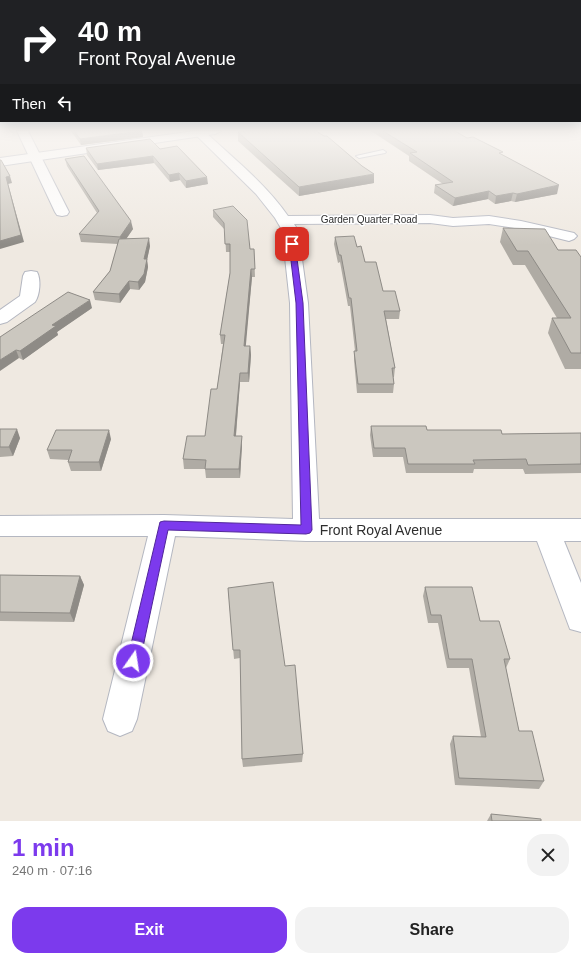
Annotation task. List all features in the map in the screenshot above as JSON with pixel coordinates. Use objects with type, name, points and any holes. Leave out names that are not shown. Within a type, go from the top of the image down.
[{"type":"street","points":[[41,169],[62,212]]},
{"type":"street","points":[[241,169],[288,225],[299,303],[306,530]]},
{"type":"street","name":"Garden Quarter Road","points":[[288,225],[419,230],[443,227],[454,222],[489,220],[521,225],[569,236]]},
{"type":"street","points":[[0,318],[28,298],[31,276]]},
{"type":"street","points":[[120,719],[164,525]]},
{"type":"street","name":"Front Royal Avenue","points":[[0,526],[164,525],[306,530],[581,530]]},
{"type":"street","points":[[546,530],[581,619]]},
{"type":"building","points":[[0,169],[6,169],[10,176],[6,177],[21,235],[0,241]]},
{"type":"building","points":[[72,169],[94,169],[131,221],[120,237],[79,234],[99,211]]},
{"type":"building","points":[[164,169],[200,169],[207,177],[186,181],[179,173],[169,175]]},
{"type":"building","points":[[279,169],[367,169],[374,174],[299,187]]},
{"type":"building","points":[[434,169],[530,169],[559,185],[517,194],[513,193],[496,196],[489,191],[455,198],[435,185],[453,182]]},
{"type":"building","points":[[233,206],[247,220],[250,249],[254,249],[255,269],[251,269],[244,346],[250,346],[248,373],[240,373],[234,436],[242,436],[239,469],[205,469],[206,460],[183,459],[187,436],[205,436],[211,389],[217,389],[225,335],[220,335],[230,273],[230,244],[225,244],[224,223],[213,210]]},
{"type":"building","points":[[503,228],[545,229],[558,250],[576,250],[581,257],[581,353],[571,353],[552,318],[571,318],[528,251],[517,251]]},
{"type":"building","points":[[354,236],[357,247],[361,246],[365,262],[376,262],[383,291],[395,291],[400,311],[384,311],[395,368],[392,368],[394,384],[358,384],[354,351],[357,351],[351,298],[349,298],[341,255],[339,255],[335,237]]},
{"type":"building","points":[[149,238],[144,259],[147,259],[144,274],[138,282],[129,281],[119,294],[93,292],[110,271],[119,239]]},
{"type":"building","points":[[68,292],[90,300],[52,325],[56,326],[20,351],[16,350],[0,360],[0,337]]},
{"type":"building","points":[[371,426],[426,426],[427,430],[501,430],[502,434],[581,433],[581,464],[528,465],[526,459],[473,460],[475,464],[408,464],[405,448],[374,448]]},
{"type":"building","points":[[0,429],[17,429],[9,447],[0,447]]},
{"type":"building","points":[[56,430],[109,430],[99,462],[68,462],[72,450],[47,450]]},
{"type":"building","points":[[0,575],[80,576],[70,613],[0,612]]},
{"type":"building","points":[[273,582],[285,666],[295,665],[303,754],[242,759],[240,650],[233,650],[228,588]]},
{"type":"building","points":[[425,587],[472,587],[480,621],[499,621],[510,659],[504,659],[519,731],[532,731],[544,781],[459,778],[453,736],[486,737],[472,659],[449,659],[441,615],[431,615]]},
{"type":"building","points":[[491,814],[541,819],[541,821],[492,821]]},
{"type":"route","points":[[133,661],[164,525],[306,530],[299,303],[292,244]]}]
